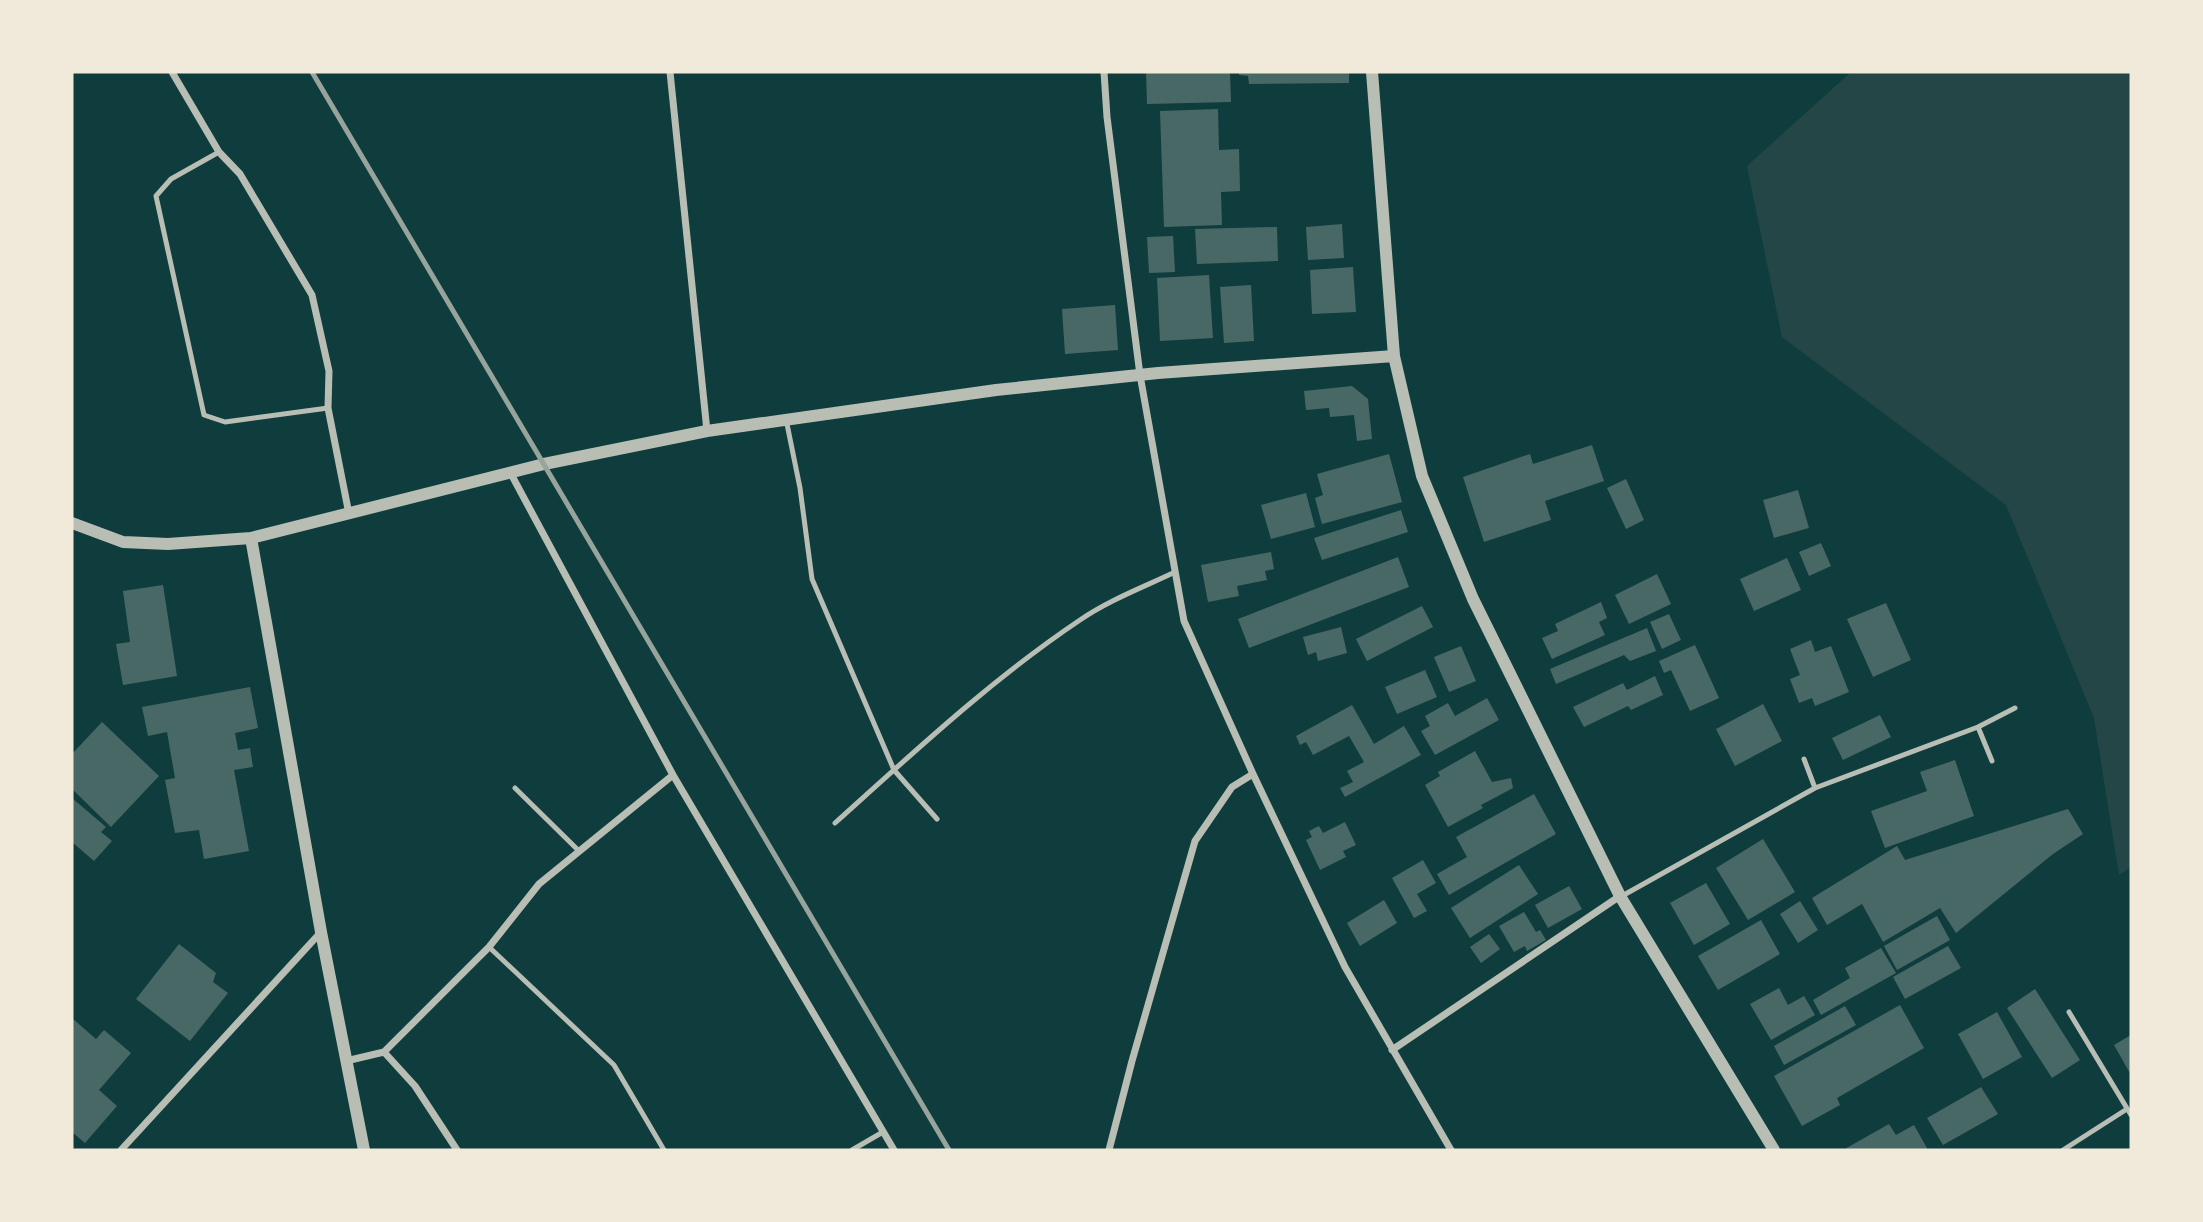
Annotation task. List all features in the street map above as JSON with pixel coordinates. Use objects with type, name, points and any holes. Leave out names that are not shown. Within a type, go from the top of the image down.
[{"type":"street","points":[[172,72],[219,152],[240,174],[312,295],[329,372],[328,408],[349,513]]},
{"type":"street","points":[[670,72],[707,431]]},
{"type":"street","points":[[1104,72],[1107,117],[1140,375],[1184,621],[1252,774],[1345,967],[1451,1150]]},
{"type":"street","points":[[1372,72],[1394,356],[1422,476],[1473,599],[1620,896],[1774,1150]]},
{"type":"street","points":[[72,523],[123,542],[168,544],[251,538],[544,464],[707,431],[996,390],[1140,375],[1394,356]]},
{"type":"street","points":[[511,474],[673,775],[894,1150]]},
{"type":"street","points":[[251,538],[321,932],[364,1150]]},
{"type":"street","points":[[1109,1150],[1195,841],[1232,787],[1252,774]]},
{"type":"street","points":[[346,1060],[384,1052],[489,947],[539,884],[673,775]]},
{"type":"street","points":[[1392,1050],[1620,896]]},
{"type":"street","points":[[121,1150],[321,932]]},
{"type":"street","points":[[384,1052],[415,1086],[457,1150]]},
{"type":"lane","points":[[219,152],[170,179],[156,196],[204,415],[225,422],[328,408]]},
{"type":"lane","points":[[786,419],[800,488],[812,579],[894,770],[937,819]]},
{"type":"lane","points":[[835,823],[982,693],[1082,618],[1175,572]]},
{"type":"lane","points":[[1620,896],[1815,788],[1978,727],[2015,708]]},
{"type":"lane","points":[[1978,727],[1992,761]]},
{"type":"lane","points":[[1804,759],[1815,788]]},
{"type":"lane","points":[[515,788],[579,851]]},
{"type":"lane","points":[[489,947],[614,1065],[664,1150]]},
{"type":"lane","points":[[2069,1012],[2131,1115]]},
{"type":"lane","points":[[2063,1150],[2127,1109]]},
{"type":"lane","points":[[852,1150],[883,1132]]},
{"type":"shaded area","points":[[1851,72],[2131,72],[2131,867],[2119,875],[2094,718],[2006,505],[1782,337],[1747,166]]},
{"type":"building","points":[[1146,72],[1230,72],[1231,102],[1147,104]]},
{"type":"building","points":[[1239,72],[1349,72],[1349,83],[1249,84],[1248,76],[1239,75]]},
{"type":"building","points":[[1218,109],[1219,150],[1239,149],[1240,191],[1221,192],[1222,225],[1164,227],[1160,111]]},
{"type":"building","points":[[1342,224],[1344,258],[1308,260],[1306,227]]},
{"type":"building","points":[[1277,227],[1278,261],[1197,264],[1195,229]]},
{"type":"building","points":[[1173,236],[1175,272],[1149,273],[1147,237]]},
{"type":"building","points":[[1353,267],[1356,312],[1312,314],[1310,270]]},
{"type":"building","points":[[1209,275],[1213,338],[1160,341],[1157,278]]},
{"type":"building","points":[[1251,285],[1254,341],[1224,343],[1220,287]]},
{"type":"building","points":[[1115,305],[1118,350],[1065,354],[1062,309]]},
{"type":"building","points":[[1352,386],[1368,399],[1372,439],[1357,441],[1354,415],[1330,417],[1329,408],[1306,410],[1304,391]]},
{"type":"building","points":[[1592,445],[1604,481],[1545,501],[1551,520],[1484,542],[1463,477],[1530,454],[1533,464]]},
{"type":"building","points":[[1389,454],[1402,502],[1322,524],[1315,498],[1323,495],[1317,474]]},
{"type":"building","points":[[1626,479],[1644,520],[1626,529],[1607,488]]},
{"type":"building","points":[[1798,490],[1809,528],[1774,538],[1763,500]]},
{"type":"building","points":[[1306,493],[1315,527],[1271,539],[1261,505]]},
{"type":"building","points":[[1401,510],[1408,532],[1322,560],[1314,538]]},
{"type":"building","points":[[1821,543],[1831,566],[1809,576],[1799,552]]},
{"type":"building","points":[[1271,552],[1274,569],[1265,571],[1267,580],[1237,586],[1239,596],[1208,602],[1201,565]]},
{"type":"building","points":[[1398,557],[1409,587],[1249,648],[1238,619]]},
{"type":"building","points":[[1787,558],[1801,590],[1754,611],[1740,579]]},
{"type":"building","points":[[1657,574],[1671,604],[1629,624],[1615,595]]},
{"type":"building","points":[[163,585],[177,676],[123,685],[116,644],[130,642],[123,591]]},
{"type":"building","points":[[1601,602],[1607,618],[1599,622],[1605,635],[1552,659],[1542,638],[1558,631],[1555,624]]},
{"type":"building","points":[[1886,603],[1911,660],[1873,677],[1847,619]]},
{"type":"building","points":[[1422,606],[1433,627],[1367,661],[1356,639]]},
{"type":"building","points":[[1669,614],[1681,640],[1662,649],[1650,622]]},
{"type":"building","points":[[1341,627],[1347,653],[1318,661],[1316,652],[1308,655],[1303,637]]},
{"type":"building","points":[[1647,628],[1656,651],[1630,661],[1624,655],[1556,684],[1550,669]]},
{"type":"building","points":[[1811,640],[1815,652],[1831,646],[1849,692],[1815,706],[1812,698],[1799,703],[1790,679],[1800,675],[1790,649]]},
{"type":"building","points":[[1695,645],[1719,698],[1690,711],[1671,670],[1664,673],[1659,661]]},
{"type":"building","points":[[1461,646],[1476,681],[1449,692],[1434,657]]},
{"type":"building","points":[[1425,670],[1437,697],[1397,714],[1385,687]]},
{"type":"building","points":[[1655,676],[1663,695],[1631,710],[1628,706],[1584,727],[1573,707],[1623,683],[1627,690]]},
{"type":"building","points":[[250,687],[258,728],[235,733],[238,750],[250,748],[253,767],[234,770],[249,851],[204,859],[199,830],[175,833],[165,780],[175,778],[167,732],[148,736],[142,707]]},
{"type":"building","points":[[1487,698],[1499,720],[1435,755],[1421,731],[1430,726],[1425,716],[1448,703],[1455,716]]},
{"type":"building","points":[[1763,704],[1782,741],[1735,766],[1716,729]]},
{"type":"building","points":[[1352,705],[1374,744],[1404,726],[1421,755],[1345,797],[1340,788],[1353,782],[1347,771],[1364,762],[1349,736],[1313,755],[1306,742],[1300,745],[1296,736]]},
{"type":"building","points":[[1880,715],[1891,737],[1843,760],[1832,738]]},
{"type":"building","points":[[102,722],[159,776],[111,827],[72,789],[72,754]]},
{"type":"building","points":[[1475,751],[1492,782],[1511,778],[1513,788],[1448,827],[1425,785],[1440,776],[1438,772]]},
{"type":"building","points":[[1955,760],[1974,816],[1885,848],[1871,811],[1927,791],[1920,772]]},
{"type":"building","points":[[1534,794],[1556,834],[1449,895],[1437,874],[1467,857],[1456,837]]},
{"type":"building","points":[[72,798],[106,827],[101,832],[112,841],[94,861],[72,842]]},
{"type":"building","points":[[2068,809],[2083,834],[2053,854],[1956,933],[1940,908],[1883,942],[1862,904],[1827,925],[1812,898],[1897,846],[1905,860]]},
{"type":"building","points":[[1345,822],[1356,845],[1343,851],[1346,857],[1320,870],[1306,840],[1312,837],[1309,831],[1319,826],[1323,833]]},
{"type":"building","points":[[1763,839],[1795,892],[1748,920],[1716,868]]},
{"type":"building","points":[[1423,860],[1436,883],[1417,894],[1427,911],[1414,918],[1392,878]]},
{"type":"building","points":[[1519,865],[1538,894],[1470,938],[1451,908]]},
{"type":"building","points":[[1706,883],[1730,924],[1694,945],[1670,903]]},
{"type":"building","points":[[1569,886],[1582,909],[1548,928],[1535,905]]},
{"type":"building","points":[[1384,900],[1397,923],[1360,946],[1347,923]]},
{"type":"building","points":[[1800,901],[1818,930],[1798,943],[1780,914]]},
{"type":"building","points":[[1524,912],[1536,932],[1540,930],[1546,940],[1527,951],[1525,946],[1514,952],[1499,926]]},
{"type":"building","points":[[1937,916],[1950,940],[1897,970],[1884,946]]},
{"type":"building","points":[[1761,920],[1780,954],[1718,990],[1698,956]]},
{"type":"building","points":[[1489,934],[1500,949],[1481,963],[1470,947]]},
{"type":"building","points":[[179,944],[216,973],[213,982],[228,993],[190,1041],[136,999]]},
{"type":"building","points":[[1948,946],[1961,968],[1905,999],[1893,977]]},
{"type":"building","points":[[1881,948],[1896,973],[1821,1015],[1813,1000],[1850,978],[1845,968]]},
{"type":"building","points":[[1779,988],[1788,1005],[1804,996],[1815,1015],[1771,1040],[1750,1004]]},
{"type":"building","points":[[2035,989],[2080,1060],[2052,1078],[2007,1008]]},
{"type":"building","points":[[1900,1005],[1924,1048],[1837,1098],[1840,1105],[1802,1126],[1774,1076]]},
{"type":"building","points":[[1845,1006],[1856,1025],[1784,1065],[1774,1046]]},
{"type":"building","points":[[1997,1012],[2022,1057],[1983,1079],[1958,1034]]},
{"type":"building","points":[[72,1018],[96,1039],[104,1030],[131,1053],[99,1090],[117,1106],[85,1143],[72,1132]]},
{"type":"building","points":[[2131,1035],[2131,1075],[2114,1045]]},
{"type":"building","points":[[1981,1087],[1998,1114],[1943,1145],[1927,1118]]},
{"type":"building","points":[[1889,1124],[1896,1135],[1914,1125],[1928,1150],[1843,1150]]},
{"type":"railway","points":[[312,72],[949,1150]]}]
